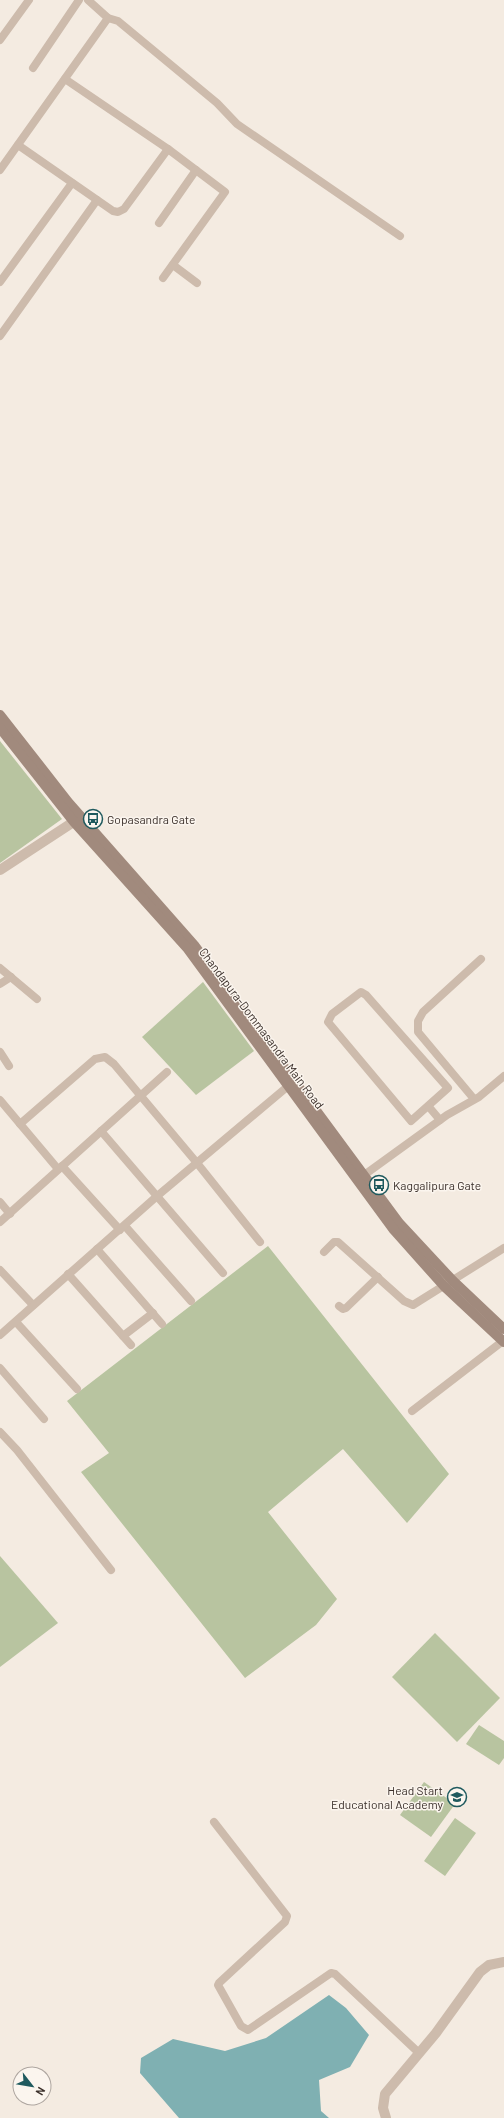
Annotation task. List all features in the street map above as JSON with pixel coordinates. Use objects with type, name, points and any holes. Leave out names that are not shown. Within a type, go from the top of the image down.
[{"type":"main road","name":"Chandapura-Dommasandra Main Road","points":[[0,715],[77,819]]},
{"type":"main road","name":"Chandapura-Dommasandra Main Road","points":[[0,728],[77,819],[194,945],[361,1177],[448,1284],[504,1341]]},
{"type":"main road","name":"Chandapura-Dommasandra Main Road","points":[[448,1284],[504,1329]]},
{"type":"street","points":[[0,40],[29,0]]},
{"type":"street","points":[[33,68],[79,0]]},
{"type":"street","points":[[88,0],[108,18],[118,21],[217,103],[237,124],[400,236]]},
{"type":"street","points":[[1,165],[18,145],[108,18]]},
{"type":"street","points":[[65,78],[168,149],[225,192],[163,278]]},
{"type":"street","points":[[18,145],[113,211],[118,212],[124,209],[168,149]]},
{"type":"street","points":[[159,223],[196,170]]},
{"type":"street","points":[[0,282],[72,182]]},
{"type":"street","points":[[0,336],[97,200]]},
{"type":"street","points":[[173,265],[197,283]]},
{"type":"street","points":[[0,870],[77,819]]},
{"type":"street","points":[[474,1099],[418,1032],[418,1021],[423,1012],[481,959]]},
{"type":"street","points":[[0,968],[37,999]]},
{"type":"street","points":[[0,984],[11,977]]},
{"type":"street","points":[[361,992],[366,995],[447,1085],[448,1088],[446,1091],[429,1107],[411,1121],[328,1022],[332,1014],[361,992]]},
{"type":"street","points":[[1,1056],[9,1066]]},
{"type":"street","points":[[20,1124],[95,1059],[105,1057],[141,1095],[260,1242]]},
{"type":"street","points":[[0,1222],[166,1072]]},
{"type":"street","points":[[361,1177],[440,1120],[474,1099],[504,1076]]},
{"type":"street","points":[[0,1336],[156,1197],[292,1082]]},
{"type":"street","points":[[0,1100],[60,1167],[122,1228],[191,1301]]},
{"type":"street","points":[[429,1107],[440,1120]]},
{"type":"street","points":[[101,1132],[223,1273]]},
{"type":"street","points":[[0,1202],[10,1214]]},
{"type":"street","points":[[324,1252],[334,1242],[338,1242],[404,1301],[413,1305],[504,1248]]},
{"type":"street","points":[[97,1249],[162,1324]]},
{"type":"street","points":[[0,1270],[33,1305]]},
{"type":"street","points":[[68,1274],[131,1345]]},
{"type":"street","points":[[339,1306],[343,1309],[346,1308],[378,1277]]},
{"type":"street","points":[[123,1336],[153,1314]]},
{"type":"street","points":[[16,1322],[77,1389]]},
{"type":"street","points":[[412,1411],[504,1341]]},
{"type":"street","points":[[0,1368],[44,1419]]},
{"type":"street","points":[[0,1432],[111,1570]]},
{"type":"street","points":[[214,1822],[287,1916],[285,1922],[219,1982],[218,1985],[241,2026],[248,2030],[331,1973],[335,1974],[419,2053]]},
{"type":"street","points":[[386,2118],[383,2108],[385,2094],[436,2033],[480,1972],[489,1965],[504,1962]]},
{"type":"green space","points":[[0,741],[62,819],[0,863]]},
{"type":"green space","points":[[203,982],[254,1051],[196,1095],[142,1037]]},
{"type":"green space","points":[[268,1246],[449,1474],[407,1523],[343,1449],[268,1512],[337,1599],[316,1625],[245,1678],[81,1472],[109,1453],[67,1401]]},
{"type":"green space","points":[[0,1556],[58,1623],[0,1667]]},
{"type":"green space","points":[[435,1633],[500,1698],[457,1742],[392,1677]]},
{"type":"green space","points":[[479,1725],[504,1741],[504,1758],[499,1765],[466,1744]]},
{"type":"green space","points":[[424,1782],[455,1804],[431,1837],[400,1815]]},
{"type":"green space","points":[[455,1818],[476,1833],[445,1876],[424,1861]]},
{"type":"water","points":[[329,1995],[346,2008],[369,2035],[350,2067],[319,2080],[321,2111],[329,2118],[179,2118],[140,2073],[141,2058],[173,2039],[225,2051],[266,2038]]},
{"type":"place","name":"Gopasandra Gate","points":[[93,819]]},
{"type":"place","name":"Kaggalipura Gate","points":[[379,1185]]},
{"type":"place","name":"Head Start Educational Academy","points":[[457,1797]]}]
